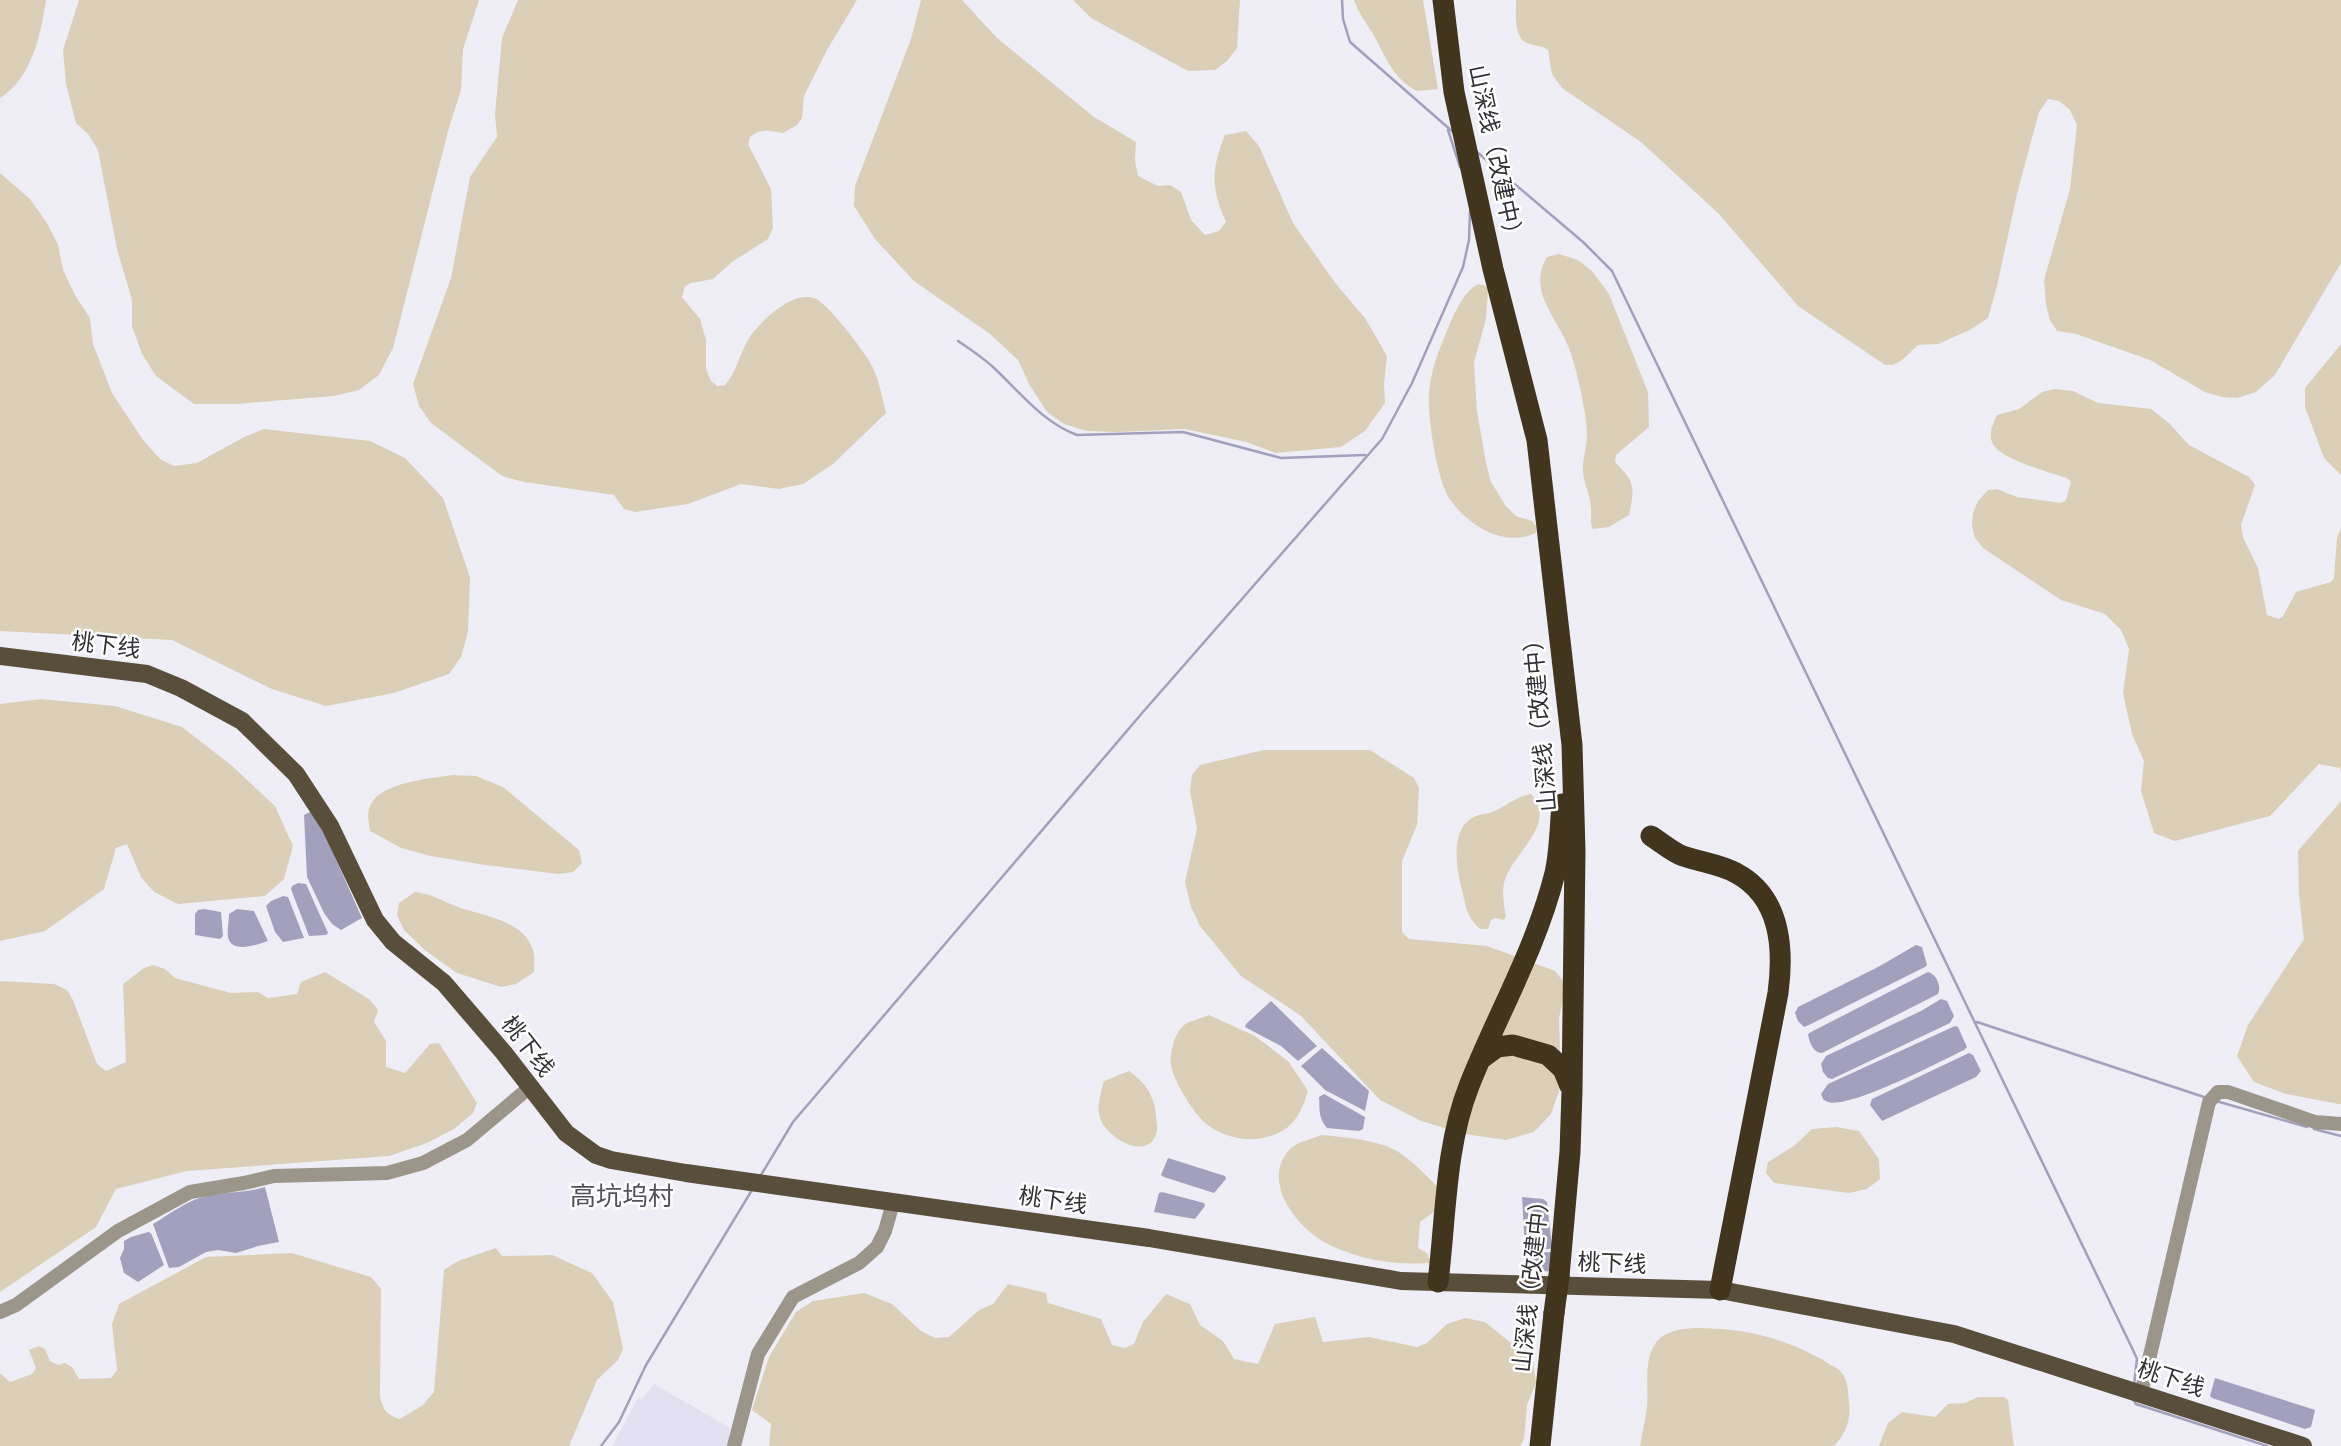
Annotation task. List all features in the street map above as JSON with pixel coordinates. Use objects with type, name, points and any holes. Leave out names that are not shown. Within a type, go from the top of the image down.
[{"type":"highway","name":"山深线（改建中）","points":[[1443,0],[1454,92],[1493,269],[1538,440],[1572,745],[1575,851],[1571,1135],[1564,1233],[1540,1446]]},
{"type":"highway","points":[[1438,1282],[1447,1183],[1459,1116],[1468,1086],[1536,934],[1556,869],[1563,791],[1563,661]]},
{"type":"highway","points":[[1651,836],[1680,855],[1735,872],[1757,889],[1772,910],[1779,932],[1782,963],[1778,993],[1720,1290]]},
{"type":"highway","points":[[1482,1058],[1497,1048],[1513,1045],[1548,1055],[1563,1069],[1572,1091]]},
{"type":"main road","name":"桃下线","points":[[0,656],[147,674],[181,688],[242,721],[296,774],[330,826],[366,905],[393,942],[443,982],[480,1024],[566,1133],[596,1155],[611,1160],[737,1181],[1149,1238],[1401,1280],[1720,1290],[1954,1334],[2303,1446]]},
{"type":"street","points":[[0,1312],[16,1305],[118,1231],[190,1192],[274,1176],[387,1173],[423,1163],[467,1140],[530,1087]]},
{"type":"street","points":[[2141,1394],[2212,1096],[2218,1091],[2228,1092],[2315,1122],[2341,1124]]},
{"type":"street","points":[[734,1446],[758,1354],[793,1297],[859,1263],[877,1247],[886,1231],[893,1203]]},
{"type":"shaded area","points":[[0,0],[46,0],[38,41],[27,67],[20,79],[0,98]]},
{"type":"shaded area","points":[[79,0],[479,0],[463,49],[461,90],[448,131],[393,348],[379,375],[359,390],[334,396],[236,404],[194,404],[156,376],[142,354],[132,326],[132,300],[117,249],[98,150],[88,134],[76,123],[66,84],[63,50]]},
{"type":"shaded area","points":[[518,0],[857,0],[804,96],[802,118],[797,125],[783,133],[761,131],[750,137],[748,144],[771,189],[773,228],[768,239],[732,262],[713,279],[685,286],[682,297],[700,319],[706,340],[706,369],[711,381],[717,386],[725,385],[730,378],[747,343],[761,323],[783,305],[800,298],[808,297],[822,303],[868,359],[877,377],[886,413],[833,464],[803,484],[779,489],[741,484],[688,504],[635,512],[624,509],[614,495],[524,482],[502,476],[431,423],[419,406],[413,384],[451,278],[470,177],[497,137],[495,114],[502,38]]},
{"type":"shaded area","points":[[921,0],[962,0],[997,38],[1094,117],[1136,142],[1138,176],[1158,186],[1170,185],[1181,192],[1191,220],[1205,235],[1219,231],[1226,222],[1215,189],[1217,158],[1225,135],[1246,131],[1259,146],[1293,223],[1336,284],[1365,318],[1387,356],[1385,403],[1365,431],[1341,447],[1276,453],[1246,442],[1185,429],[1087,431],[1064,424],[1047,412],[1018,360],[990,334],[914,281],[875,239],[854,206],[855,186],[911,39]]},
{"type":"shaded area","points":[[1073,0],[1240,0],[1237,48],[1227,61],[1215,70],[1188,71],[1091,18]]},
{"type":"shaded area","points":[[1354,0],[1423,0],[1438,89],[1417,91],[1401,80],[1390,66]]},
{"type":"shaded area","points":[[1516,0],[2341,0],[2341,263],[2275,375],[2256,392],[2237,398],[2205,392],[2150,360],[2076,334],[2057,331],[2050,320],[2046,305],[2044,280],[2070,189],[2077,125],[2070,110],[2059,101],[2048,99],[2039,112],[1988,318],[1970,330],[1938,344],[1918,345],[1902,360],[1893,365],[1885,365],[1798,306],[1719,214],[1641,142],[1562,88],[1552,74],[1548,50],[1527,43],[1519,35]]},
{"type":"shaded area","points":[[0,173],[30,199],[47,223],[58,245],[63,270],[90,318],[93,344],[112,393],[143,440],[160,459],[174,466],[197,463],[264,429],[370,441],[405,458],[443,498],[470,577],[468,632],[461,657],[449,674],[394,693],[326,706],[272,689],[172,640],[0,631]]},
{"type":"shaded area","points":[[1559,254],[1578,260],[1592,271],[1609,294],[1648,392],[1649,427],[1616,455],[1615,462],[1632,486],[1629,515],[1609,527],[1593,529],[1592,526],[1591,504],[1583,472],[1587,435],[1580,390],[1568,346],[1542,292],[1540,281],[1547,257]]},
{"type":"shaded area","points":[[1479,284],[1486,286],[1488,290],[1486,319],[1474,362],[1477,411],[1486,463],[1491,482],[1506,506],[1516,516],[1532,521],[1536,526],[1536,533],[1524,537],[1512,538],[1488,532],[1457,508],[1445,489],[1434,447],[1429,403],[1434,365],[1459,305],[1466,294]]},
{"type":"shaded area","points":[[2341,344],[2341,475],[2324,458],[2305,407],[2305,388]]},
{"type":"shaded area","points":[[2055,389],[2073,391],[2098,403],[2151,409],[2169,423],[2189,445],[2249,477],[2255,485],[2241,525],[2243,537],[2258,568],[2267,615],[2279,619],[2296,592],[2331,582],[2334,578],[2337,537],[2341,528],[2341,772],[2340,768],[2319,764],[2270,816],[2175,841],[2154,833],[2141,791],[2144,761],[2132,734],[2123,693],[2129,649],[2121,630],[2105,614],[2061,600],[1983,548],[1975,538],[1973,513],[1978,501],[1988,490],[1997,489],[2017,497],[2061,503],[2066,500],[2071,482],[2067,478],[2009,457],[1995,447],[1991,436],[1997,415],[2019,409],[2042,392]]},
{"type":"shaded area","points":[[41,699],[115,706],[182,727],[231,765],[275,806],[293,846],[284,879],[265,896],[178,904],[154,892],[141,877],[127,844],[116,848],[104,889],[45,931],[0,941],[0,704]]},
{"type":"shaded area","points":[[1264,750],[1370,750],[1414,778],[1419,788],[1417,825],[1402,861],[1402,932],[1409,939],[1487,946],[1555,971],[1566,985],[1559,1018],[1561,1085],[1551,1114],[1534,1132],[1506,1140],[1465,1134],[1421,1121],[1380,1100],[1300,1015],[1241,976],[1200,926],[1191,907],[1185,882],[1197,829],[1190,791],[1192,775],[1200,765]]},
{"type":"shaded area","points":[[453,775],[476,776],[503,787],[579,850],[582,863],[573,872],[558,874],[485,865],[401,848],[370,831],[369,807],[377,797],[408,782]]},
{"type":"shaded area","points":[[1531,794],[1538,805],[1540,817],[1531,839],[1508,872],[1504,883],[1506,917],[1503,920],[1491,920],[1488,929],[1480,929],[1471,919],[1465,904],[1458,868],[1457,847],[1462,829],[1476,816],[1492,812]]},
{"type":"shaded area","points":[[2341,801],[2339,1104],[2286,1094],[2254,1082],[2237,1056],[2248,1025],[2304,939],[2298,851]]},
{"type":"shaded area","points":[[310,812],[317,817],[362,918],[341,930],[332,924],[324,913],[307,877],[304,815]]},
{"type":"shaded area","points":[[298,883],[306,884],[328,933],[326,935],[309,936],[291,889]]},
{"type":"shaded area","points":[[415,892],[513,926],[528,940],[533,950],[534,972],[516,984],[501,987],[457,973],[426,951],[404,930],[397,915],[399,903]]},
{"type":"shaded area","points":[[283,896],[288,897],[304,938],[283,942],[275,932],[266,906]]},
{"type":"shaded area","points":[[204,909],[221,912],[223,936],[220,939],[195,935],[195,914]]},
{"type":"shaded area","points":[[237,909],[254,911],[268,941],[245,947],[230,942],[229,914]]},
{"type":"shaded area","points":[[1916,945],[1922,947],[1927,965],[1925,967],[1809,1025],[1804,1027],[1798,1021],[1795,1013],[1798,1007]]},
{"type":"shaded area","points":[[153,965],[165,969],[175,978],[231,993],[258,992],[268,998],[297,994],[301,982],[325,972],[369,999],[378,1010],[374,1022],[386,1041],[386,1067],[405,1073],[430,1044],[439,1043],[477,1103],[473,1113],[454,1129],[427,1143],[389,1156],[187,1171],[116,1189],[96,1227],[0,1292],[0,981],[54,984],[67,990],[97,1064],[106,1071],[126,1062],[123,984],[144,968]]},
{"type":"shaded area","points":[[1928,972],[1938,981],[1938,994],[1822,1053],[1812,1046],[1808,1034]]},
{"type":"shaded area","points":[[1941,999],[1947,1001],[1954,1016],[1950,1023],[1832,1079],[1823,1072],[1821,1064],[1826,1056]]},
{"type":"shaded area","points":[[1271,1001],[1317,1046],[1298,1061],[1281,1046],[1245,1027]]},
{"type":"shaded area","points":[[1209,1015],[1255,1036],[1289,1062],[1308,1091],[1298,1116],[1281,1132],[1255,1139],[1224,1134],[1203,1121],[1184,1094],[1171,1065],[1173,1044],[1184,1025]]},
{"type":"shaded area","points":[[1955,1026],[1958,1027],[1967,1047],[1964,1050],[1875,1092],[1839,1102],[1828,1102],[1823,1098],[1821,1094],[1828,1084]]},
{"type":"shaded area","points":[[1322,1048],[1369,1091],[1365,1111],[1325,1090],[1301,1066]]},
{"type":"shaded area","points":[[1969,1053],[1973,1055],[1981,1071],[1976,1077],[1882,1121],[1870,1105],[1872,1099]]},
{"type":"shaded area","points":[[1129,1071],[1148,1090],[1155,1108],[1157,1131],[1153,1140],[1146,1145],[1138,1146],[1119,1140],[1104,1126],[1099,1114],[1104,1081]]},
{"type":"shaded area","points":[[1324,1094],[1365,1117],[1363,1129],[1359,1131],[1327,1128],[1320,1110],[1319,1097]]},
{"type":"shaded area","points":[[1836,1127],[1859,1131],[1879,1159],[1880,1179],[1867,1189],[1849,1193],[1774,1183],[1766,1173],[1768,1162],[1794,1146],[1812,1129]]},
{"type":"shaded area","points":[[1321,1135],[1367,1141],[1393,1149],[1412,1162],[1440,1189],[1438,1209],[1420,1222],[1418,1248],[1427,1253],[1431,1263],[1393,1262],[1356,1255],[1319,1239],[1296,1218],[1281,1190],[1279,1175],[1282,1161],[1294,1146]]},
{"type":"shaded area","points":[[1168,1158],[1225,1176],[1226,1179],[1214,1193],[1164,1177],[1161,1175]]},
{"type":"shaded area","points":[[265,1187],[279,1242],[236,1253],[218,1250],[206,1252],[179,1267],[169,1268],[153,1224],[199,1198]]},
{"type":"shaded area","points":[[1159,1193],[1204,1203],[1205,1206],[1195,1219],[1154,1212]]},
{"type":"shaded area","points":[[1522,1197],[1543,1199],[1547,1202],[1552,1246],[1550,1249],[1525,1249]]},
{"type":"shaded area","points":[[151,1233],[164,1265],[138,1282],[124,1273],[120,1258],[124,1241]]},
{"type":"shaded area","points":[[496,1248],[502,1256],[552,1255],[592,1273],[613,1302],[623,1349],[618,1360],[597,1380],[569,1446],[0,1446],[0,1373],[10,1382],[32,1374],[36,1368],[29,1350],[39,1346],[45,1349],[50,1361],[72,1367],[79,1379],[111,1378],[117,1370],[112,1324],[119,1304],[206,1257],[292,1253],[371,1277],[381,1289],[380,1396],[386,1411],[400,1419],[423,1405],[434,1392],[444,1270],[458,1261]]},
{"type":"shaded area","points":[[1553,1252],[1556,1271],[1525,1272],[1523,1253]]},
{"type":"shaded area","points":[[1008,1284],[1046,1293],[1048,1303],[1101,1319],[1112,1345],[1125,1348],[1134,1344],[1143,1322],[1166,1294],[1190,1304],[1200,1325],[1223,1341],[1234,1359],[1258,1364],[1275,1324],[1315,1317],[1323,1342],[1369,1337],[1417,1347],[1427,1343],[1447,1324],[1465,1318],[1485,1322],[1533,1361],[1536,1383],[1527,1405],[1524,1439],[1520,1446],[769,1446],[771,1424],[752,1410],[769,1357],[796,1312],[813,1301],[864,1293],[892,1304],[921,1331],[935,1338],[949,1337],[979,1310],[993,1304]]},
{"type":"shaded area","points":[[1700,1328],[1748,1332],[1778,1340],[1808,1352],[1839,1370],[1848,1390],[1849,1415],[1845,1431],[1834,1446],[1640,1446],[1647,1408],[1651,1351],[1659,1339],[1669,1333]]},
{"type":"shaded area","points":[[2215,1378],[2315,1410],[2311,1427],[2305,1429],[2212,1398],[2210,1396]]},
{"type":"shaded area","points":[[654,1384],[730,1428],[729,1446],[612,1446],[638,1398],[643,1398]]},
{"type":"shaded area","points":[[1978,1397],[2004,1397],[2008,1400],[2014,1446],[1879,1446],[1888,1423],[1902,1412],[1935,1417],[1948,1404],[1965,1403]]},
{"type":"waterway","points":[[1342,0],[1343,19],[1350,42],[1453,132]]},
{"type":"waterway","points":[[1448,130],[1460,167]]},
{"type":"waterway","points":[[1477,152],[1583,242],[1612,271],[2132,1348],[2137,1359],[2134,1385]]},
{"type":"waterway","points":[[761,1175],[793,1122],[1143,712],[1382,439],[1412,383],[1463,267],[1469,240],[1470,211]]},
{"type":"waterway","points":[[958,341],[989,363],[1042,414],[1077,435],[1183,432],[1281,458],[1365,455]]},
{"type":"waterway","points":[[1977,1022],[2207,1098]]},
{"type":"waterway","points":[[2216,1101],[2307,1127]]},
{"type":"waterway","points":[[2314,1129],[2341,1136]]},
{"type":"waterway","points":[[601,1446],[619,1422],[646,1365],[752,1190]]},
{"type":"waterway","points":[[2133,1399],[2136,1404],[2267,1446]]},
{"type":"district","name":"高坑坞村","points":[[622,1196]]}]
